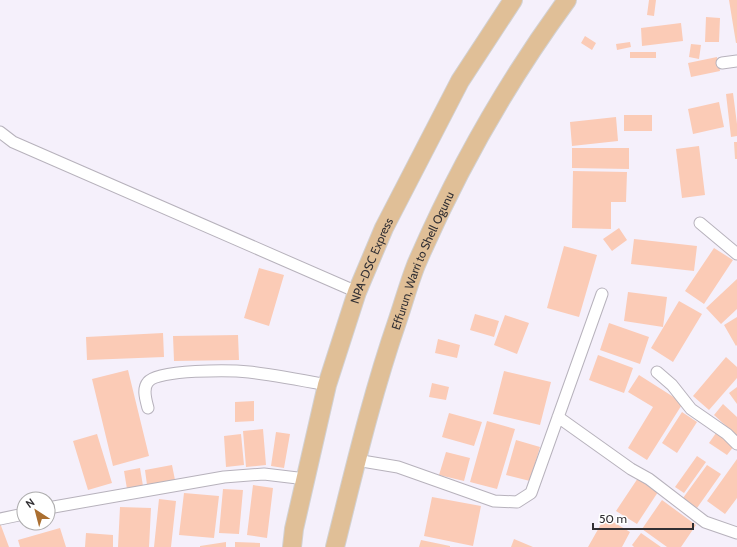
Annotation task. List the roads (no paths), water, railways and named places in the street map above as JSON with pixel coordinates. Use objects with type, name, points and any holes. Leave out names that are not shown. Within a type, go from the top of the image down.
[{"type":"main road","name":"NPA-DSC Express","points":[[292,547],[294,529],[327,385],[357,292],[384,228],[460,81],[513,0]]},
{"type":"main road","name":"Effurun, Warri to Shell Ogunu","points":[[335,547],[356,460],[388,347],[419,259],[454,183],[504,95],[550,23],[567,0]]},
{"type":"street","points":[[722,64],[737,61]]},
{"type":"street","points":[[0,132],[13,142],[357,292]]},
{"type":"street","points":[[700,223],[737,254]]},
{"type":"street","points":[[356,460],[398,467],[494,502],[517,502],[531,493],[602,294]]},
{"type":"street","points":[[148,408],[145,388],[148,381],[154,377],[180,372],[248,372],[327,385]]},
{"type":"street","points":[[657,372],[672,385],[691,410],[728,434],[737,444]]},
{"type":"street","points":[[558,417],[631,469],[649,479],[705,522],[737,533]]},
{"type":"street","points":[[56,507],[224,477],[264,474],[306,479]]},
{"type":"street","points":[[0,519],[16,516]]}]
